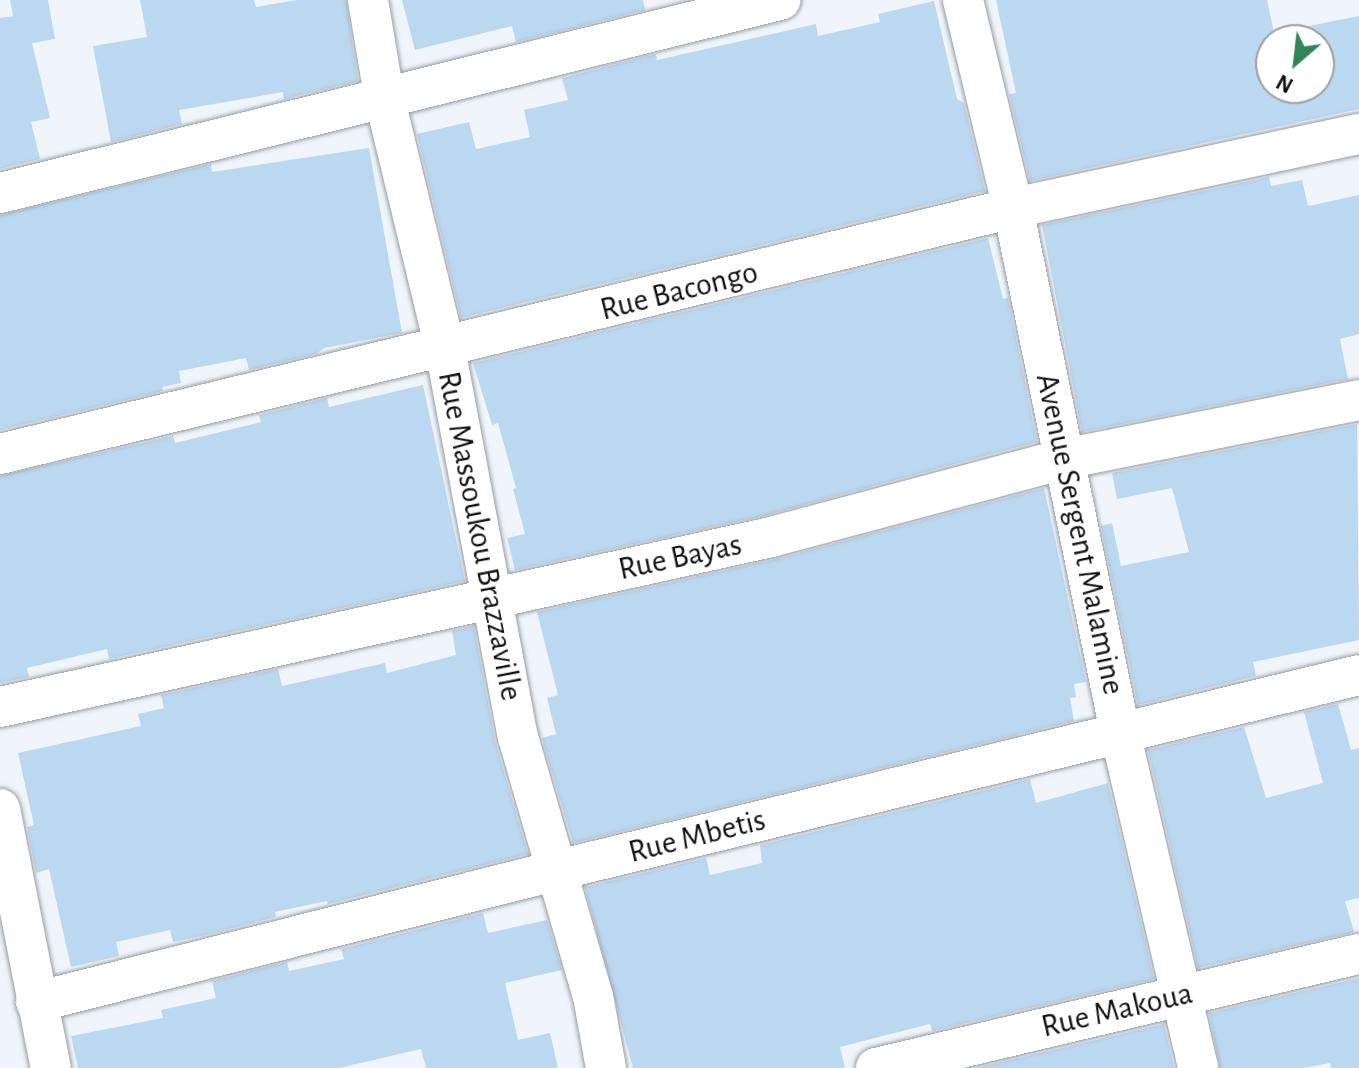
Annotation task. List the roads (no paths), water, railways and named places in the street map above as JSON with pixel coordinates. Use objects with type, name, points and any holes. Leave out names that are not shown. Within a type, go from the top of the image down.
[{"type":"street","name":"Rue Massoukou Brazzaville","points":[[368,0],[384,96],[445,348],[518,737],[593,996],[606,1068]]},
{"type":"street","points":[[0,193],[780,0]]},
{"type":"street","name":"Avenue Sergent Malamine","points":[[963,0],[1013,208],[1120,732],[1198,1068]]},
{"type":"street","name":"Rue Bacongo","points":[[0,454],[1013,208],[1359,134]]},
{"type":"street","name":"Rue Bayas","points":[[0,707],[771,537],[1064,459],[1359,400]]},
{"type":"street","name":"Rue Mbetis","points":[[36,1002],[558,870],[1359,675]]},
{"type":"street","points":[[0,809],[51,1068]]},
{"type":"street","name":"Rue Makoua","points":[[876,1068],[1359,954]]}]
